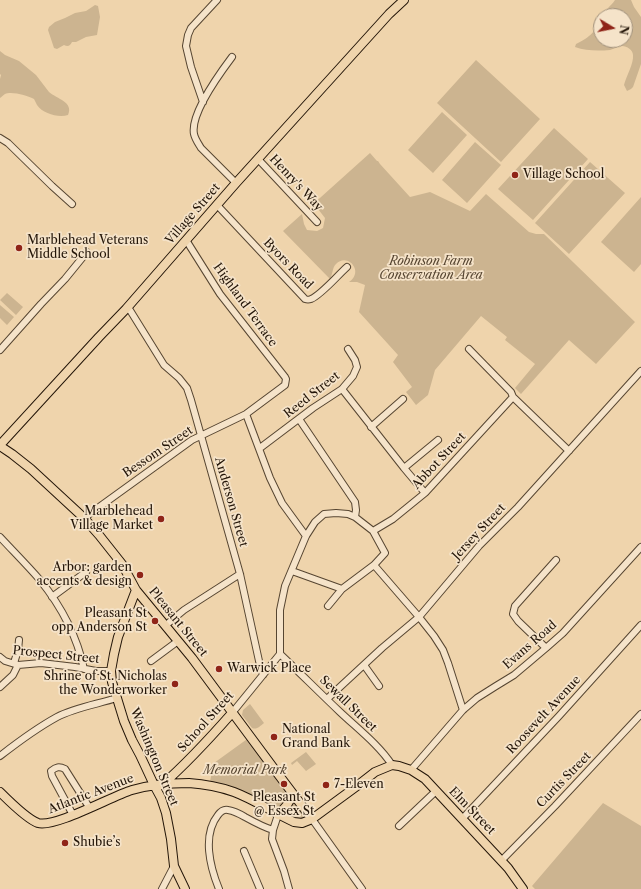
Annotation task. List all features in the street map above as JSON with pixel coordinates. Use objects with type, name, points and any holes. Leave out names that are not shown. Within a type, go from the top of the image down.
[{"type":"main road","name":"Village Street","points":[[0,445],[128,306],[236,183],[389,14],[404,0]]},
{"type":"main road","name":"Pleasant Street","points":[[0,445],[31,469],[84,518],[111,550],[122,564],[136,590],[192,658],[312,819]]},
{"type":"main road","name":"Washington Street","points":[[136,590],[118,637],[111,671],[112,682],[132,740],[158,785],[171,838],[174,866],[185,889]]},
{"type":"main road","name":"School Street","points":[[158,785],[177,772],[203,746],[232,713]]},
{"type":"main road","name":"Elm Street","points":[[392,766],[399,766],[411,770],[424,779],[502,860],[523,889]]},
{"type":"main road","points":[[312,819],[375,772],[392,766]]},
{"type":"main road","points":[[177,772],[188,783]]},
{"type":"main road","name":"Atlantic Avenue","points":[[0,792],[24,814],[38,823],[48,823],[127,791],[158,785],[188,783],[226,789],[294,822],[306,822],[312,819]]},
{"type":"main road","points":[[278,815],[293,795]]},
{"type":"street","points":[[203,102],[191,67],[186,46],[191,28],[217,0]]},
{"type":"street","points":[[232,57],[214,82],[203,102],[196,118],[194,133],[196,141],[201,148],[236,183]]},
{"type":"street","points":[[0,138],[8,143],[72,204]]},
{"type":"street","name":"Henry's Way","points":[[258,159],[317,222]]},
{"type":"street","name":"Byors Road","points":[[217,205],[305,299],[308,300],[318,295],[347,267]]},
{"type":"street","name":"Highland Terrace","points":[[184,243],[220,294],[285,377],[286,382]]},
{"type":"street","points":[[0,350],[65,279],[87,252]]},
{"type":"street","name":"Anderson Street","points":[[128,306],[164,365],[179,378],[187,388],[240,574],[263,675]]},
{"type":"street","points":[[469,349],[511,392],[513,397],[569,451]]},
{"type":"street","name":"Reed Street","points":[[260,448],[313,408],[342,389],[353,376],[357,367],[355,360],[348,350]]},
{"type":"street","name":"Jersey Street","points":[[327,699],[382,648],[419,617],[479,546],[518,507],[641,371]]},
{"type":"street","name":"Bessom Street","points":[[84,518],[192,440],[246,414],[283,388],[286,382]]},
{"type":"street","points":[[342,389],[425,493]]},
{"type":"street","name":"Abbot Street","points":[[373,531],[393,519],[425,493],[513,397]]},
{"type":"street","points":[[371,427],[403,399]]},
{"type":"street","points":[[246,414],[270,478],[282,503],[306,536]]},
{"type":"street","points":[[299,419],[355,502],[355,517]]},
{"type":"street","points":[[404,468],[438,440]]},
{"type":"street","points":[[280,654],[280,610],[285,586],[306,536],[315,522],[324,514],[348,514],[355,517],[373,531],[385,554],[374,565],[342,589],[328,606]]},
{"type":"street","points":[[0,537],[39,580],[64,615],[81,655],[84,668]]},
{"type":"street","name":"Evans Road","points":[[411,770],[463,710],[477,698],[514,675],[563,633],[641,547]]},
{"type":"street","points":[[546,648],[518,621],[513,614],[514,606],[556,560]]},
{"type":"street","points":[[374,565],[419,617],[443,650],[463,710]]},
{"type":"street","points":[[292,571],[342,589]]},
{"type":"street","points":[[52,597],[86,572]]},
{"type":"street","points":[[166,625],[184,610],[240,574]]},
{"type":"street","name":"Roosevelt Avenue","points":[[462,818],[559,716],[641,625]]},
{"type":"street","points":[[0,687],[13,675],[20,640]]},
{"type":"street","points":[[151,661],[178,641]]},
{"type":"street","name":"School Street","points":[[232,713],[280,654]]},
{"type":"street","name":"Sewall Street","points":[[280,654],[366,735],[392,766]]},
{"type":"street","name":"Prospect Street","points":[[0,657],[5,661],[16,664],[41,663],[84,668],[96,671],[111,671]]},
{"type":"street","points":[[364,665],[379,686]]},
{"type":"street","points":[[0,756],[24,738],[58,717],[117,698]]},
{"type":"street","name":"Curtis Street","points":[[502,860],[641,714]]},
{"type":"street","points":[[73,814],[52,776],[51,771],[56,768],[61,767],[65,769],[89,807]]},
{"type":"street","points":[[399,826],[436,791]]},
{"type":"street","points":[[219,889],[212,867],[209,848],[212,823],[221,811],[227,809],[238,813],[265,828],[273,830]]},
{"type":"street","points":[[278,815],[273,830],[272,839],[289,889]]},
{"type":"street","name":"Pleasant Street","points":[[312,819],[362,889]]},
{"type":"street","points":[[244,851],[260,889]]},
{"type":"street","points":[[162,889],[174,866]]},
{"type":"green space","points":[[615,0],[631,0],[641,17],[641,64],[633,87],[627,91],[624,85],[633,58],[632,51],[628,48],[633,48],[633,8],[608,8]]},
{"type":"green space","points":[[95,5],[98,6],[100,17],[97,35],[72,42],[69,46],[64,45],[57,49],[54,48],[48,30],[49,27],[55,22],[75,13],[86,11]]},
{"type":"green space","points":[[593,33],[593,48],[614,48],[610,50],[597,51],[575,47],[576,44]]},
{"type":"green space","points":[[0,51],[5,55],[19,61],[36,75],[49,92],[64,101],[69,107],[68,115],[60,116],[47,113],[37,105],[34,99],[20,94],[8,93],[4,94],[0,98]]},
{"type":"green space","points":[[476,60],[540,119],[501,162],[437,103]]},
{"type":"green space","points":[[442,112],[467,135],[433,173],[408,150]]},
{"type":"green space","points":[[554,128],[588,159],[533,220],[498,189]]},
{"type":"green space","points":[[475,142],[501,165],[467,203],[442,180]]},
{"type":"green space","name":"Robinson Farm Conservation Area","points":[[370,153],[410,197],[430,192],[470,211],[486,194],[529,232],[544,234],[635,322],[596,364],[569,340],[521,394],[515,388],[535,364],[505,340],[507,337],[481,316],[435,370],[428,395],[416,405],[406,392],[412,387],[393,362],[398,355],[359,312],[365,285],[357,282],[349,282],[355,273],[353,264],[345,260],[340,261],[336,264],[330,279],[283,231],[302,214],[307,230],[317,231],[323,228],[325,218],[318,209],[311,206]]},
{"type":"green space","points":[[590,162],[625,193],[569,254],[535,223]]},
{"type":"green space","points":[[641,197],[641,264],[634,272],[601,242]]},
{"type":"green space","points":[[7,293],[23,307],[16,315],[0,300]]},
{"type":"green space","points":[[0,305],[14,317],[7,325],[0,318]]},
{"type":"green space","points":[[250,704],[264,723],[255,728],[252,728],[242,715],[243,710]]},
{"type":"green space","name":"Memorial Park","points":[[250,737],[312,819],[306,822],[278,815],[209,786],[212,772],[209,769],[214,763]]},
{"type":"green space","points":[[306,752],[316,764],[306,771],[297,761],[292,765],[291,763]]},
{"type":"green space","points":[[603,803],[641,826],[641,889],[535,889],[532,886]]},
{"type":"place","name":"Village School","points":[[515,175]]},
{"type":"place","name":"Marblehead Veterans Middle School","points":[[19,248]]},
{"type":"place","name":"Marblehead Village Market","points":[[161,519]]},
{"type":"place","name":"Arbor: garden accents & design","points":[[140,575]]},
{"type":"place","name":"Pleasant St opp Anderson St","points":[[155,621]]},
{"type":"place","name":"Warwick Place","points":[[219,669]]},
{"type":"place","name":"Shrine of St. Nicholas the Wonderworker","points":[[175,684]]},
{"type":"place","name":"National Grand Bank","points":[[274,737]]},
{"type":"place","name":"Pleasant St @ Essex St","points":[[284,784]]},
{"type":"place","name":"7-Eleven","points":[[326,785]]},
{"type":"place","name":"Shubie’s","points":[[65,843]]}]
